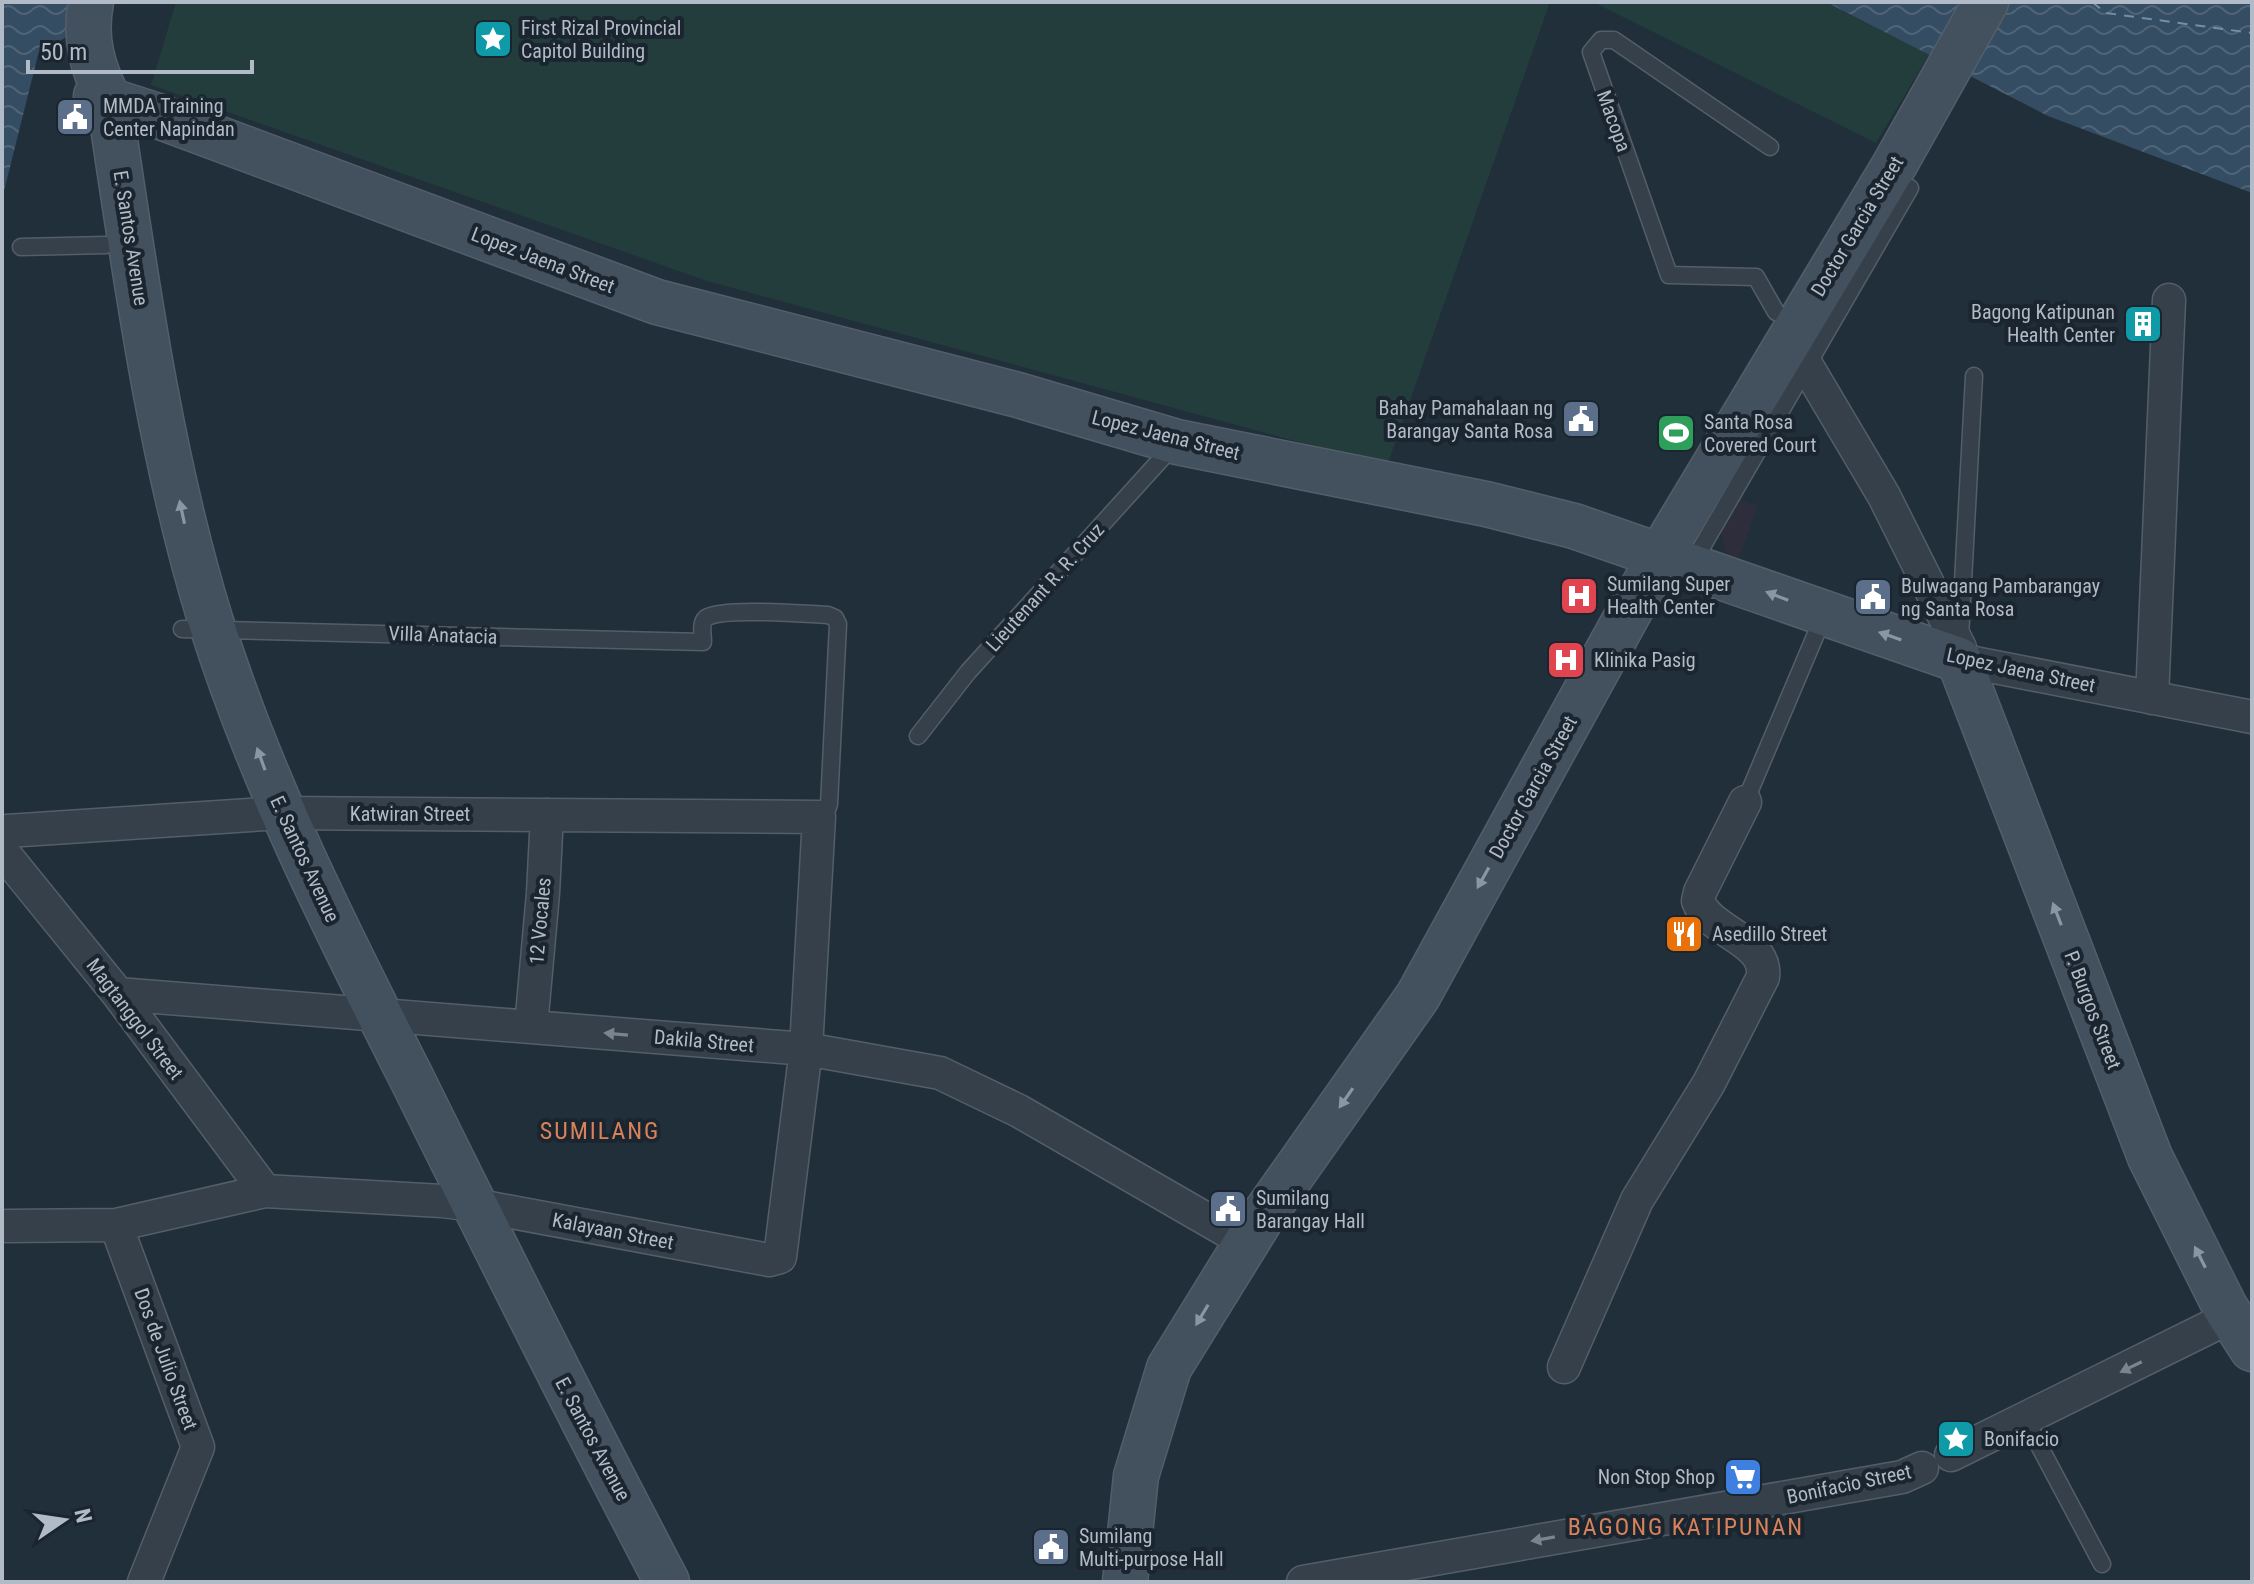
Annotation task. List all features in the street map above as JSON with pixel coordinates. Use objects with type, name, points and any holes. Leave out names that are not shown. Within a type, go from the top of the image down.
[{"type":"street","name":"Doctor Garcia Street","points":[[1125,1582],[1136,1476],[1169,1368],[1246,1242],[1418,996],[1628,613],[1676,560],[1902,176],[1986,2]]},
{"type":"street","name":"E. Santos Avenue","points":[[90,15],[89,48],[109,94],[147,349],[191,554],[198,629]]},
{"type":"street","name":"E. Santos Avenue","points":[[109,94],[97,149],[106,245],[118,352],[161,560],[198,629],[266,813],[458,1203],[637,1582]]},
{"type":"street","name":"Lopez Jaena Street","points":[[109,94],[657,302],[1018,395],[1177,442],[1486,504],[1574,526],[1824,613],[1959,654],[2152,698],[2252,717]]},
{"type":"street","points":[[2152,698],[2169,300]]},
{"type":"street","points":[[1804,360],[1884,496],[1959,654]]},
{"type":"street","points":[[1628,613],[1672,586],[1693,581],[1732,579]]},
{"type":"street","name":"P. Burgos Street","points":[[1959,654],[2150,1157],[2241,1333]]},
{"type":"street","points":[[1564,1367],[1637,1200],[1709,1083],[1763,977],[1761,960],[1748,946],[1708,918],[1698,901],[1745,802]]},
{"type":"street","name":"Katwiran Street","points":[[2,835],[7,831],[266,813],[819,817]]},
{"type":"street","name":"12 Vocales","points":[[531,1027],[547,815]]},
{"type":"street","name":"Kalayaan Street","points":[[7,1226],[116,1225],[265,1191],[458,1203],[769,1260],[780,1257],[806,1049],[819,817]]},
{"type":"street","name":"Magtanggol Street","points":[[2,851],[118,994],[265,1191]]},
{"type":"street","name":"Dakila Street","points":[[118,994],[806,1049],[940,1073],[1019,1111],[1246,1242]]},
{"type":"street","name":"E. Santos Avenue","points":[[458,1203],[546,1350],[667,1582]]},
{"type":"street","name":"Dos de Julio Street","points":[[116,1225],[198,1447],[144,1582]]},
{"type":"street","points":[[1951,1455],[2025,1419],[2241,1333]]},
{"type":"street","name":"Bonifacio Street","points":[[1303,1582],[1902,1477],[1922,1468]]},
{"type":"lane","name":"Macopa","points":[[1770,147],[1614,40],[1601,40],[1591,52],[1669,275],[1756,277],[1776,312]]},
{"type":"lane","points":[[1676,560],[1804,360],[1902,176]]},
{"type":"lane","points":[[21,247],[106,245]]},
{"type":"lane","points":[[1959,654],[1974,376]]},
{"type":"lane","name":"Lieutenant R. R. Cruz","points":[[918,736],[968,672],[1177,442]]},
{"type":"lane","name":"Villa Anatacia","points":[[198,629],[703,642],[702,625],[705,619],[712,616],[750,612],[828,615],[835,618],[838,624],[829,804],[825,816],[819,817]]},
{"type":"lane","points":[[1745,802],[1824,613]]},
{"type":"lane","points":[[2025,1419],[2102,1564]]},
{"type":"shaded area","name":"Sumilang Super Health Center","points":[[1738,499],[1758,506],[1737,564],[1727,553],[1720,531]]},
{"type":"green space","points":[[176,2],[1550,2],[1387,466],[707,281],[151,85]]},
{"type":"green space","points":[[1593,2],[1826,2],[1929,55],[1876,143]]},
{"type":"water","points":[[2,2],[86,2],[77,30],[38,55],[2,199]]},
{"type":"water","points":[[1826,2],[2252,2],[2252,193],[2048,116]]},
{"type":"ferry route","points":[[2092,2],[2106,13],[2252,33]]},
{"type":"place","name":"First Rizal Provincial Capitol Building","points":[[493,39]]},
{"type":"place","name":"MMDA Training Center Napindan","points":[[75,117]]},
{"type":"place","name":"Bagong Katipunan Health Center","points":[[2143,324]]},
{"type":"place","name":"Bahay Pamahalaan ng Barangay Santa Rosa","points":[[1581,419]]},
{"type":"place","name":"Santa Rosa Covered Court","points":[[1676,433]]},
{"type":"place","name":"Sumilang Super Health Center","points":[[1579,596]]},
{"type":"place","name":"Bulwagang Pambarangay ng Santa Rosa","points":[[1873,597]]},
{"type":"place","name":"Klinika Pasig","points":[[1566,660]]},
{"type":"place","name":"Asedillo Street","points":[[1684,934]]},
{"type":"place","name":"Sumilang Barangay Hall","points":[[1228,1209]]},
{"type":"place","name":"Bonifacio","points":[[1956,1439]]},
{"type":"place","name":"Non Stop Shop","points":[[1743,1477]]},
{"type":"place","name":"Sumilang Multi-purpose Hall","points":[[1051,1547]]},
{"type":"district","name":"SUMILANG","points":[[600,1131]]},
{"type":"district","name":"BAGONG KATIPUNAN","points":[[1686,1527]]}]
